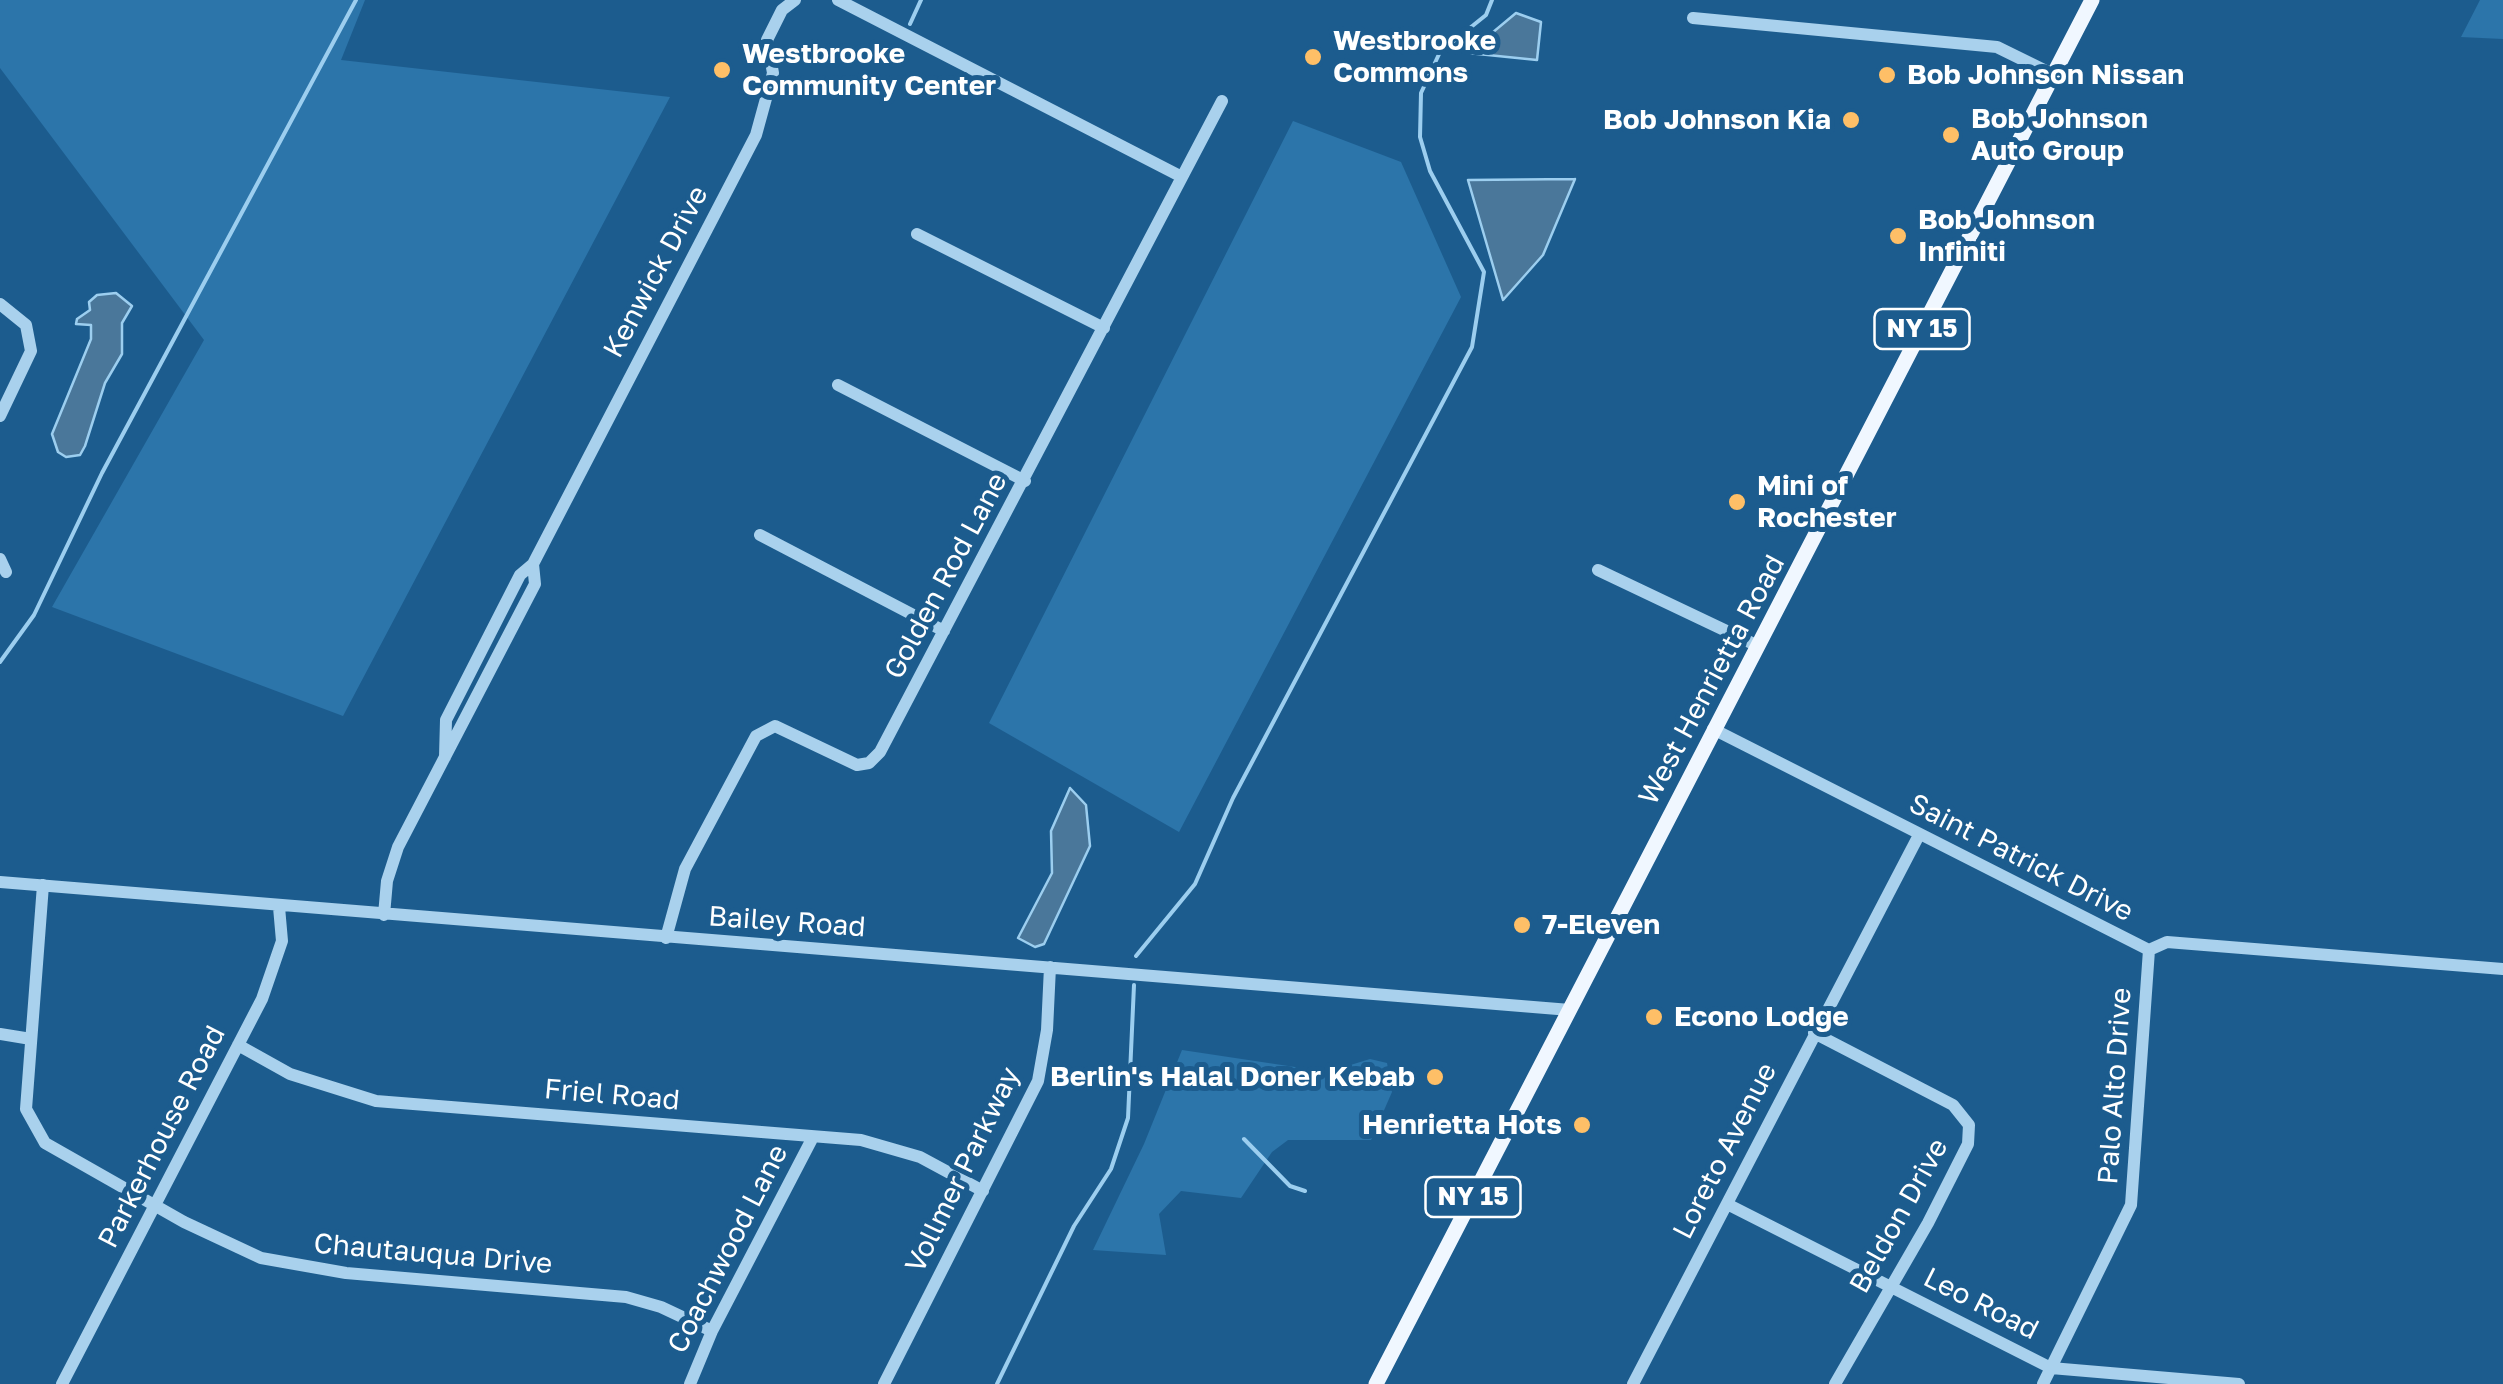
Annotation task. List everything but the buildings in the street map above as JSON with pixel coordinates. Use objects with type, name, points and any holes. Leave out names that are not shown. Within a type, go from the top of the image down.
[{"type":"main road","name":"West Henrietta Road","points":[[1376,1384],[2092,0]]},
{"type":"street","name":"Kenwick Drive","points":[[384,915],[391,863],[535,584],[534,564],[756,135],[773,73],[767,40],[782,10],[795,0]]},
{"type":"street","points":[[838,0],[1182,178]]},
{"type":"street","points":[[1693,18],[1998,47],[2054,75]]},
{"type":"street","name":"Golden Rod Lane","points":[[666,938],[685,869],[756,736],[775,726],[846,763],[869,763],[885,745],[1222,101]]},
{"type":"street","points":[[918,234],[1104,328]]},
{"type":"street","points":[[0,304],[26,326],[30,351],[0,416]]},
{"type":"street","points":[[838,385],[1024,481]]},
{"type":"street","points":[[760,536],[944,632]]},
{"type":"street","points":[[0,559],[6,572]]},
{"type":"street","points":[[1598,570],[1758,646]]},
{"type":"street","name":"Saint Patrick Drive","points":[[1713,729],[2149,950],[2167,942],[2503,969]]},
{"type":"street","name":"Loreto Avenue","points":[[1632,1384],[1918,835]]},
{"type":"street","name":"Bailey Road","points":[[0,882],[1570,1010]]},
{"type":"street","name":"Chautauqua Drive","points":[[43,886],[26,1109],[37,1135],[224,1244],[278,1262],[346,1273],[626,1297],[660,1306],[712,1331]]},
{"type":"street","name":"Parkerhouse Road","points":[[62,1384],[238,1046],[278,958],[283,922],[278,906]]},
{"type":"street","name":"Palo Alto Drive","points":[[2043,1384],[2131,1205],[2149,950]]},
{"type":"street","name":"Vollmer Parkway","points":[[884,1384],[1038,1081],[1047,1030],[1050,968]]},
{"type":"street","name":"Beldon Drive","points":[[1814,1033],[1952,1105],[1970,1125],[1968,1144],[1836,1384]]},
{"type":"street","points":[[0,1034],[32,1038]]},
{"type":"street","name":"Friel Road","points":[[238,1046],[290,1074],[376,1100],[813,1136],[900,1149],[983,1191]]},
{"type":"street","name":"Coachwood Lane","points":[[690,1384],[712,1331],[813,1136]]},
{"type":"street","name":"Leo Road","points":[[1727,1204],[2051,1368]]},
{"type":"street","points":[[2051,1368],[2239,1384]]},
{"type":"shaded area","points":[[0,0],[365,0],[341,60],[670,97],[343,716],[52,607],[204,340],[0,68]]},
{"type":"shaded area","points":[[2480,0],[2503,0],[2503,39],[2461,37]]},
{"type":"shaded area","points":[[1516,13],[1541,22],[1537,60],[1468,53]]},
{"type":"shaded area","points":[[1293,121],[1401,162],[1461,297],[1179,832],[989,723]]},
{"type":"shaded area","points":[[1575,179],[1543,255],[1503,300],[1468,180]]},
{"type":"shaded area","points":[[116,293],[132,306],[122,323],[122,354],[105,383],[85,446],[80,455],[66,457],[58,452],[52,434],[91,339],[91,325],[76,324],[77,319],[90,310],[89,302],[97,295]]},
{"type":"shaded area","points":[[1070,788],[1086,805],[1090,846],[1044,944],[1035,947],[1018,938],[1052,873],[1051,831]]},
{"type":"shaded area","points":[[1182,1050],[1328,1072],[1370,1059],[1387,1063],[1392,1092],[1371,1140],[1288,1140],[1272,1152],[1241,1198],[1181,1191],[1159,1214],[1166,1255],[1093,1250],[1144,1144]]},
{"type":"waterway","points":[[0,662],[34,615],[102,473],[356,0]]},
{"type":"waterway","points":[[910,24],[921,0]]},
{"type":"waterway","points":[[1136,956],[1195,884],[1233,798],[1472,347],[1484,272],[1430,171],[1420,137],[1421,93],[1440,52],[1486,15],[1492,0]]},
{"type":"waterway","points":[[997,1384],[1074,1226],[1111,1169],[1128,1118],[1134,985]]},
{"type":"waterway","points":[[1244,1139],[1290,1186],[1305,1191]]},
{"type":"place","name":"Westbrooke Commons","points":[[1313,57]]},
{"type":"place","name":"Westbrooke Community Center","points":[[722,70]]},
{"type":"place","name":"Bob Johnson Nissan","points":[[1887,75]]},
{"type":"place","name":"Bob Johnson Kia","points":[[1851,120]]},
{"type":"place","name":"Bob Johnson Auto Group","points":[[1951,135]]},
{"type":"place","name":"Bob Johnson Infiniti","points":[[1898,236]]},
{"type":"place","name":"Mini of Rochester","points":[[1737,502]]},
{"type":"place","name":"7-Eleven","points":[[1522,925]]},
{"type":"place","name":"Econo Lodge","points":[[1654,1017]]},
{"type":"place","name":"Berlin's Halal Doner Kebab","points":[[1435,1077]]},
{"type":"place","name":"Henrietta Hots","points":[[1582,1125]]}]
